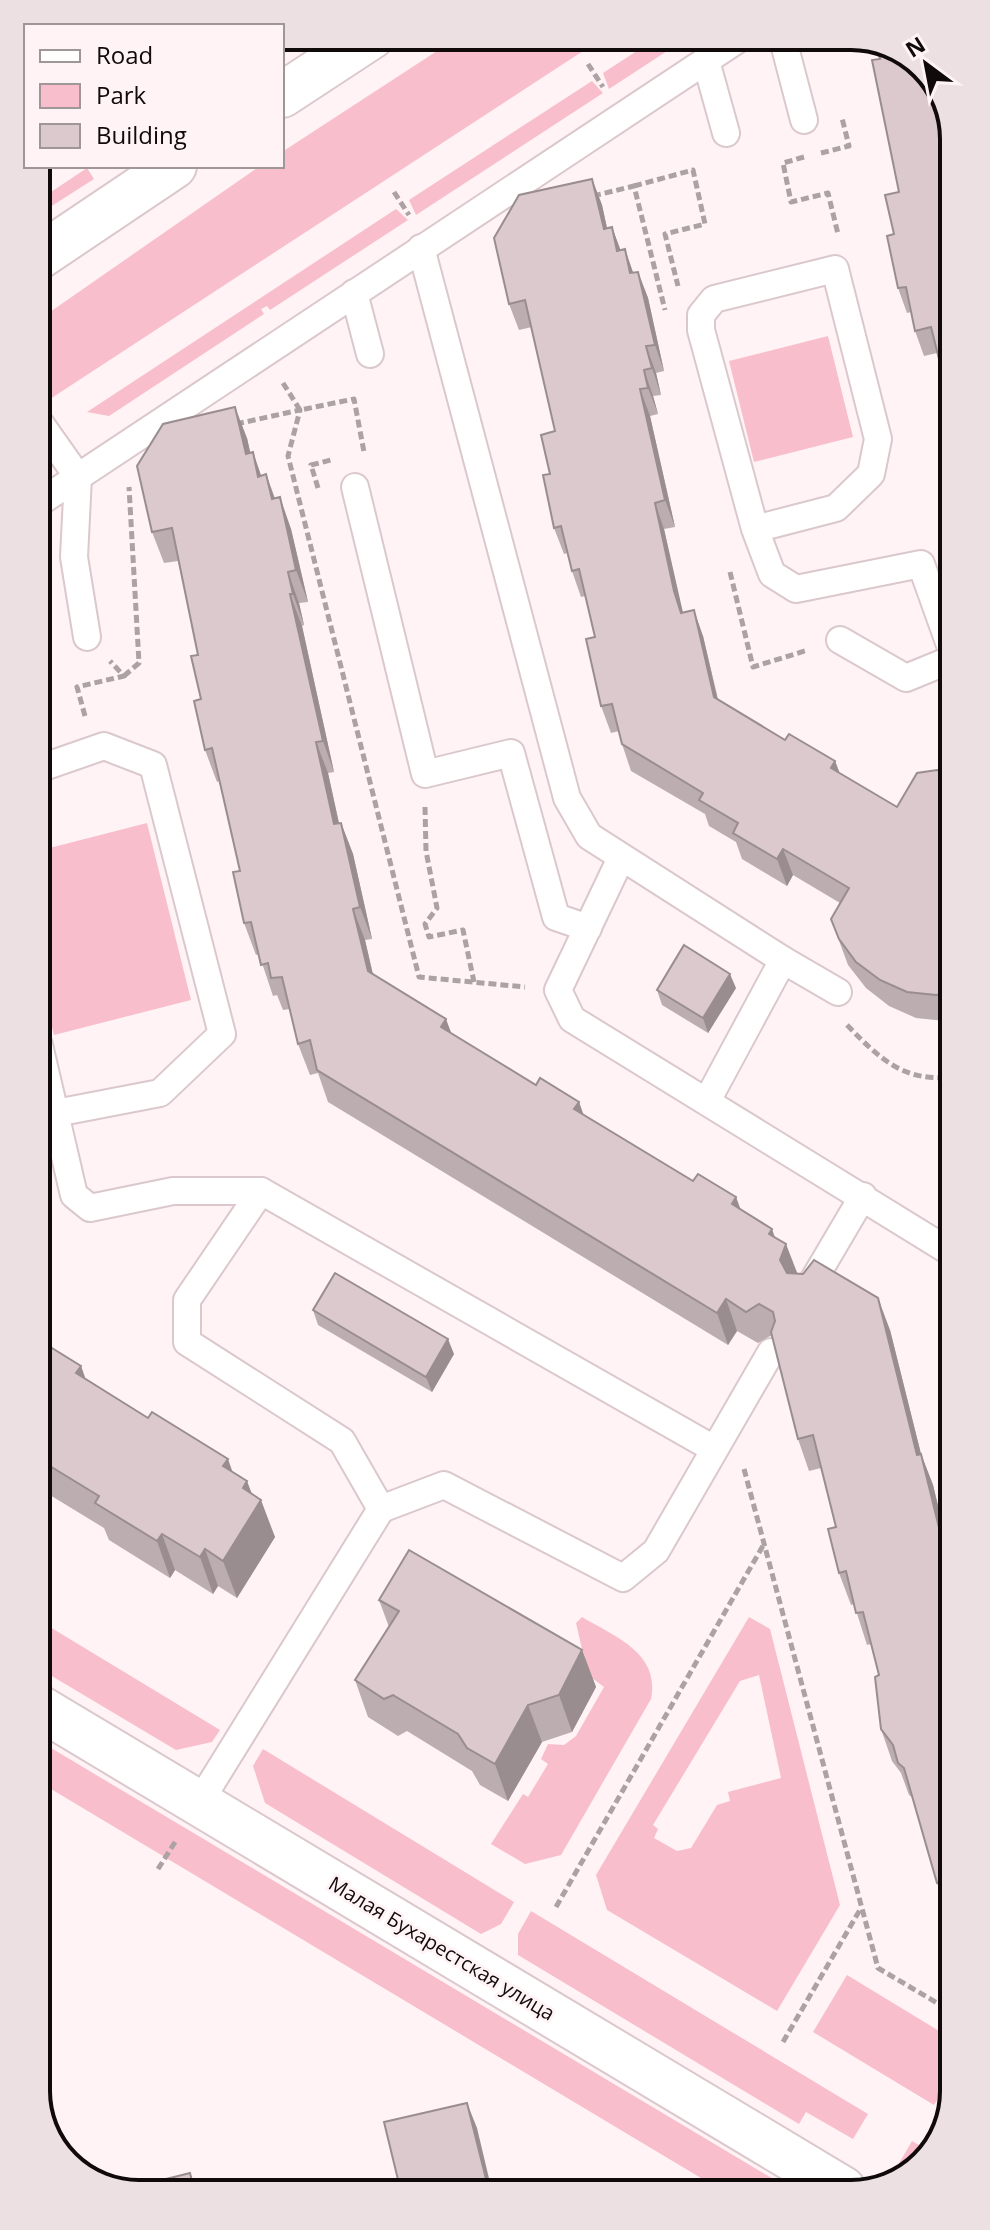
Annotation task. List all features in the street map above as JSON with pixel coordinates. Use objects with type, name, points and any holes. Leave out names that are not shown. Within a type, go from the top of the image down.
[{"type":"street","points":[[284,94],[351,50]]},
{"type":"street","points":[[50,249],[171,168]]},
{"type":"street","name":"Малая Бухарестская улица","points":[[50,1714],[828,2180]]},
{"type":"lane","points":[[50,495],[722,50]]},
{"type":"lane","points":[[786,50],[804,120]]},
{"type":"lane","points":[[706,61],[726,133]]},
{"type":"lane","points":[[421,248],[567,798],[589,836],[838,992]]},
{"type":"lane","points":[[755,529],[836,508],[871,474],[878,439],[835,269],[714,299],[701,315],[701,330],[755,529],[772,574],[796,589],[921,564],[940,617]]},
{"type":"lane","points":[[354,293],[370,354]]},
{"type":"lane","points":[[50,437],[78,477],[74,557],[87,637]]},
{"type":"lane","points":[[355,487],[425,774],[511,753],[556,917],[588,928]]},
{"type":"lane","points":[[840,640],[906,678],[940,664]]},
{"type":"lane","points":[[50,765],[104,746],[153,765],[222,1034],[160,1093],[56,1113]]},
{"type":"lane","points":[[621,858],[558,990],[572,1019],[940,1245]]},
{"type":"lane","points":[[707,1101],[783,960]]},
{"type":"lane","points":[[50,1089],[74,1195],[90,1208],[173,1191],[261,1191],[714,1449]]},
{"type":"lane","points":[[261,1191],[187,1300],[187,1342],[342,1441],[381,1509]]},
{"type":"lane","points":[[807,1291],[863,1196]]},
{"type":"lane","points":[[199,1803],[381,1509],[444,1485],[623,1578],[656,1551],[771,1352]]},
{"type":"path","points":[[783,163],[791,202],[828,193],[829,198]]},
{"type":"path","points":[[590,197],[693,170],[705,224],[665,234],[665,239]]},
{"type":"path","points":[[634,186],[668,326]]},
{"type":"path","points":[[264,354],[300,410],[288,456],[419,977],[558,990]]},
{"type":"path","points":[[227,426],[354,399],[366,451],[357,454]]},
{"type":"path","points":[[124,676],[139,663],[128,504],[129,476]]},
{"type":"path","points":[[726,558],[753,667],[840,640]]},
{"type":"path","points":[[79,692],[77,687],[115,678]]},
{"type":"path","points":[[425,774],[426,851],[437,908],[425,924],[429,937],[463,930],[474,982]]},
{"type":"path","points":[[838,992],[842,1021],[879,1059],[926,1080],[940,1078]]},
{"type":"path","points":[[714,1449],[746,1471],[878,1968],[940,2005]]},
{"type":"path","points":[[556,1907],[765,1542]]},
{"type":"path","points":[[783,2042],[862,1906]]},
{"type":"green space","points":[[439,50],[585,50],[50,399],[50,312],[257,168],[284,168],[284,151]]},
{"type":"green space","points":[[638,50],[669,50],[609,89],[603,73]]},
{"type":"green space","points":[[592,81],[603,93],[416,215],[409,200]]},
{"type":"green space","points":[[87,168],[94,179],[50,207],[50,193]]},
{"type":"green space","points":[[396,209],[408,220],[270,310],[267,306],[261,309],[264,314],[109,416],[87,412]]},
{"type":"green space","points":[[828,336],[853,437],[754,462],[729,361]]},
{"type":"green space","points":[[147,823],[191,1000],[54,1035],[50,1020],[50,848]]},
{"type":"green space","points":[[582,1617],[633,1648],[642,1658],[652,1683],[651,1699],[561,1855],[525,1864],[491,1844],[523,1794],[528,1797],[548,1764],[541,1759],[548,1744],[564,1745],[576,1736],[604,1687],[588,1675],[576,1623]]},
{"type":"green space","points":[[749,1617],[770,1629],[840,1905],[777,2011],[607,1910],[596,1875]],"holes":[[[759,1675],[781,1778],[728,1792],[730,1801],[717,1805],[691,1848],[677,1851],[654,1838],[658,1829],[653,1825],[740,1681]]]},
{"type":"green space","points":[[50,1627],[220,1730],[212,1742],[176,1750],[50,1675]]},
{"type":"green space","points":[[50,1747],[775,2180],[704,2180],[50,1788]]},
{"type":"green space","points":[[263,1749],[514,1902],[501,1924],[481,1934],[265,1803],[253,1766]]},
{"type":"green space","points":[[531,1911],[868,2114],[853,2139],[806,2112],[799,2124],[518,1955],[518,1934]]},
{"type":"green space","points":[[847,1975],[940,2031],[940,2097],[934,2105],[813,2032]]},
{"type":"green space","points":[[912,2141],[921,2146],[914,2154],[898,2165]]},
{"type":"building","points":[[879,55],[886,57],[886,104],[932,104],[939,127],[940,363],[931,327],[915,331],[906,287],[898,288],[887,236],[894,234],[885,195],[899,192],[872,60],[880,59]]},
{"type":"building","points":[[592,179],[604,229],[612,227],[617,251],[625,249],[630,273],[638,272],[655,345],[646,346],[652,368],[644,370],[648,388],[640,389],[665,500],[655,503],[674,591],[681,613],[694,610],[714,697],[785,740],[789,734],[835,761],[831,768],[897,807],[917,773],[940,770],[940,994],[907,992],[880,980],[856,962],[839,939],[831,919],[849,888],[783,849],[777,859],[733,833],[738,823],[699,800],[703,793],[622,744],[612,704],[601,706],[586,639],[595,637],[579,569],[572,571],[561,526],[554,528],[543,475],[550,474],[541,435],[555,431],[525,300],[509,304],[494,238],[519,195]]},
{"type":"building","points":[[235,407],[246,454],[253,452],[258,477],[266,474],[272,499],[280,497],[296,570],[288,572],[293,594],[290,594],[323,741],[316,742],[334,824],[341,823],[360,907],[353,909],[368,971],[446,1019],[441,1027],[536,1085],[540,1078],[579,1102],[574,1109],[693,1181],[698,1174],[736,1197],[732,1204],[772,1229],[769,1234],[786,1244],[780,1260],[787,1273],[803,1274],[814,1260],[878,1298],[917,1455],[921,1454],[940,1532],[940,1882],[937,1883],[904,1768],[898,1763],[893,1745],[881,1729],[875,1677],[879,1675],[863,1612],[856,1613],[846,1571],[839,1573],[828,1529],[836,1527],[813,1435],[798,1439],[771,1332],[775,1321],[773,1312],[759,1304],[746,1312],[726,1299],[717,1313],[317,1070],[310,1040],[298,1044],[282,977],[271,978],[268,963],[261,965],[251,922],[244,923],[233,872],[240,871],[212,748],[205,750],[194,701],[201,699],[191,656],[198,655],[172,528],[152,532],[137,466],[163,424]]},
{"type":"building","points":[[684,945],[730,974],[703,1018],[657,990]]},
{"type":"building","points":[[335,1273],[448,1339],[426,1377],[313,1310]]},
{"type":"building","points":[[50,1347],[81,1366],[76,1373],[148,1418],[152,1412],[228,1459],[223,1466],[247,1481],[243,1488],[261,1500],[223,1561],[205,1549],[200,1557],[162,1534],[157,1541],[95,1503],[99,1496],[50,1466]]},
{"type":"building","points":[[409,1550],[582,1650],[559,1695],[528,1705],[495,1764],[467,1748],[458,1734],[393,1695],[384,1699],[355,1680],[399,1611],[379,1600]]},
{"type":"building","points":[[467,2103],[486,2180],[398,2180],[384,2122]]},
{"type":"building","points":[[190,2173],[192,2180],[162,2180]]}]
